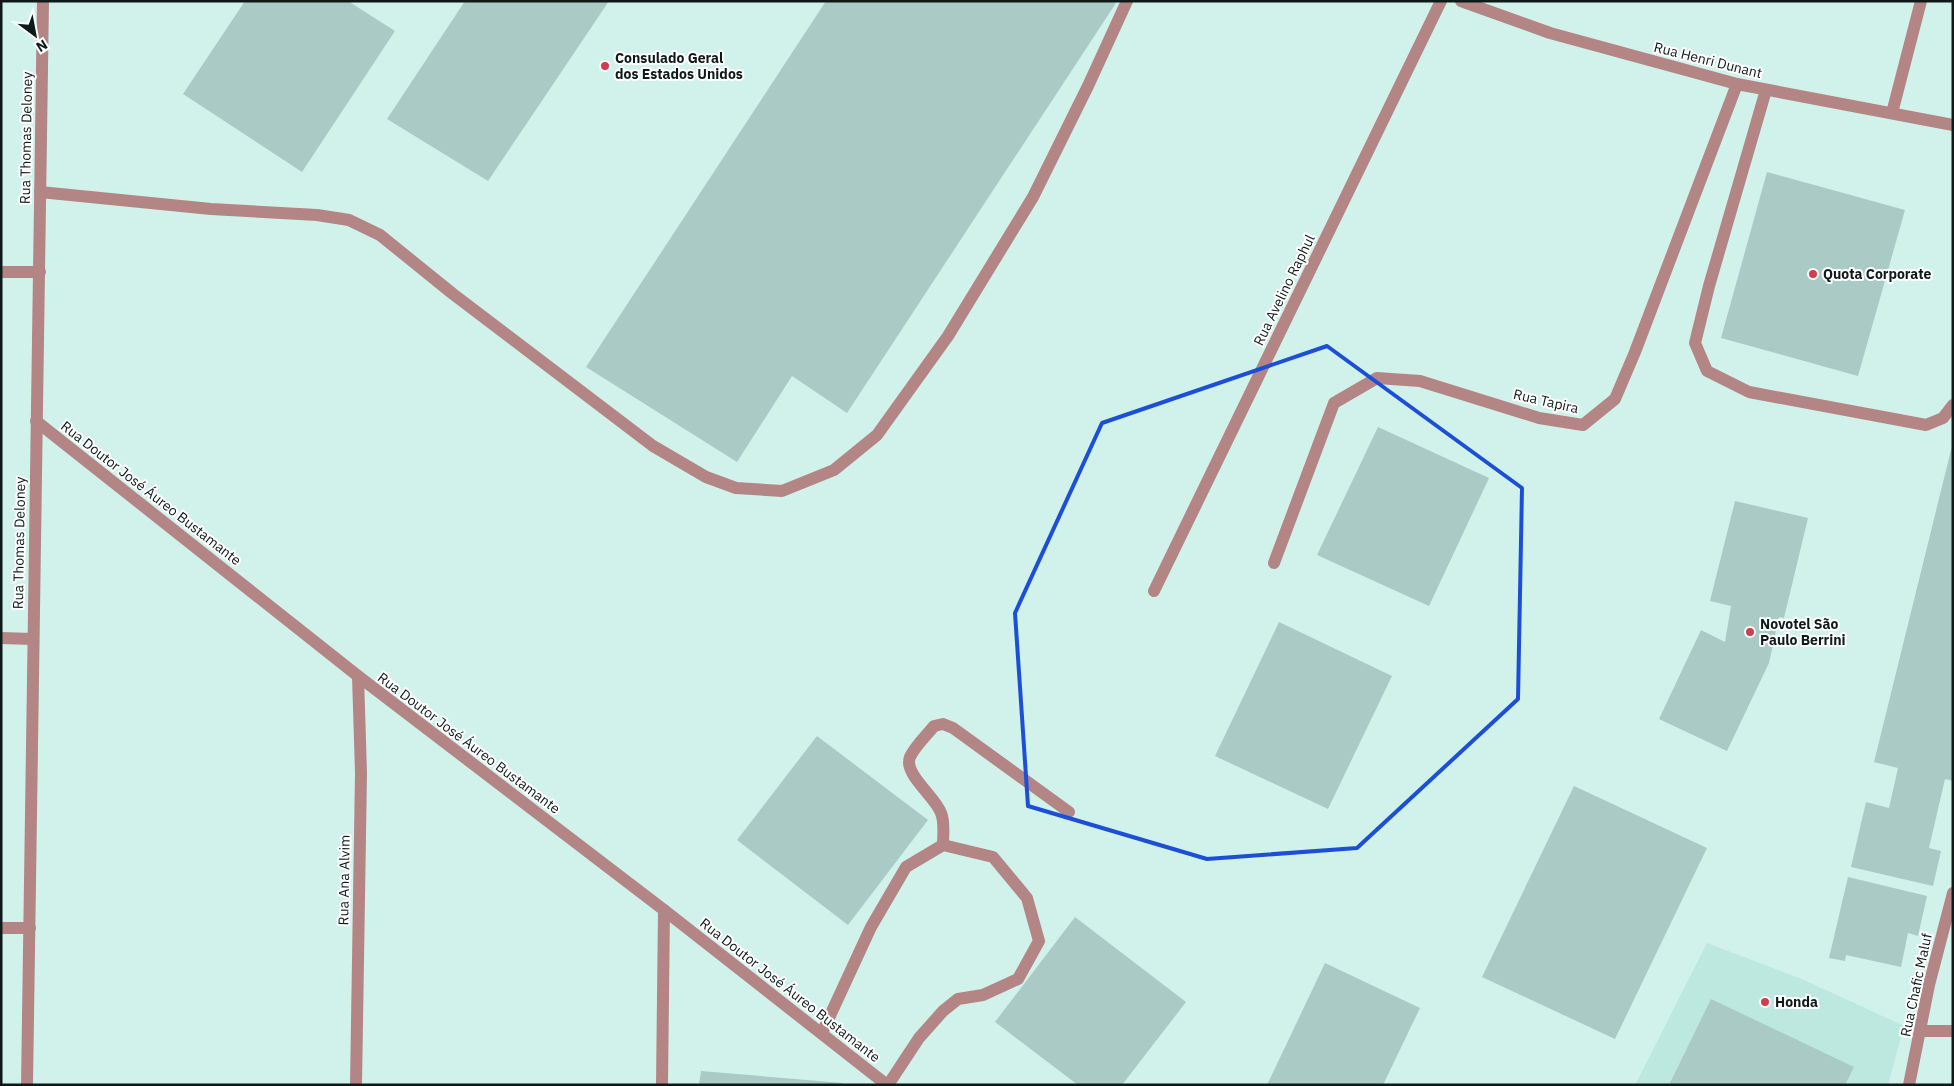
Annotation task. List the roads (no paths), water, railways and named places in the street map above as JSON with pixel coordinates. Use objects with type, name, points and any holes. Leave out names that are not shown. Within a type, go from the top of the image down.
[{"type":"street","name":"Rua Thomas Deloney","points":[[28,1085],[43,1]]},
{"type":"street","points":[[40,192],[211,209],[317,215],[349,220],[380,235],[453,294],[653,446],[706,477],[736,488],[782,491],[834,470],[877,436],[943,343],[1033,197],[1127,1]]},
{"type":"street","name":"Rua Avelino Raphul","points":[[1154,591],[1441,1]]},
{"type":"street","name":"Rua Henri Dunant","points":[[1461,1],[1550,33],[1737,84],[1953,125]]},
{"type":"street","points":[[1892,113],[1921,1]]},
{"type":"street","name":"Rua Tapira","points":[[1274,563],[1334,403],[1377,378],[1420,381],[1539,418],[1583,426],[1615,399],[1635,352],[1737,84]]},
{"type":"street","points":[[1766,90],[1712,277],[1695,344],[1707,371],[1749,392],[1926,425],[1943,418],[1953,405]]},
{"type":"street","points":[[1,272],[40,272]]},
{"type":"street","name":"Rua Doutor José Áureo Bustamante","points":[[36,421],[358,676],[664,910],[888,1085]]},
{"type":"street","points":[[1,638],[33,639]]},
{"type":"street","name":"Rua Ana Alvim","points":[[356,1085],[361,773],[358,676]]},
{"type":"street","points":[[943,844],[942,815],[908,765],[910,757],[934,726],[943,724],[953,728],[1069,812]]},
{"type":"street","points":[[822,1033],[871,927],[906,867],[943,844],[992,857],[1027,898],[1039,941],[1018,979],[983,995],[958,999],[943,1011],[919,1038],[888,1085]]},
{"type":"street","name":"Rua Chafic Maluf","points":[[1909,1085],[1929,985],[1953,893]]},
{"type":"street","points":[[662,1085],[664,910]]},
{"type":"street","points":[[1,928],[30,928]]},
{"type":"street","points":[[1921,1032],[1953,1031]]},
{"type":"place","name":"Consulado Geral dos Estados Unidos","points":[[605,66]]},
{"type":"place","name":"Quota Corporate","points":[[1813,274]]},
{"type":"place","name":"Novotel São Paulo Berrini","points":[[1750,632]]},
{"type":"place","name":"Honda","points":[[1765,1002]]}]
